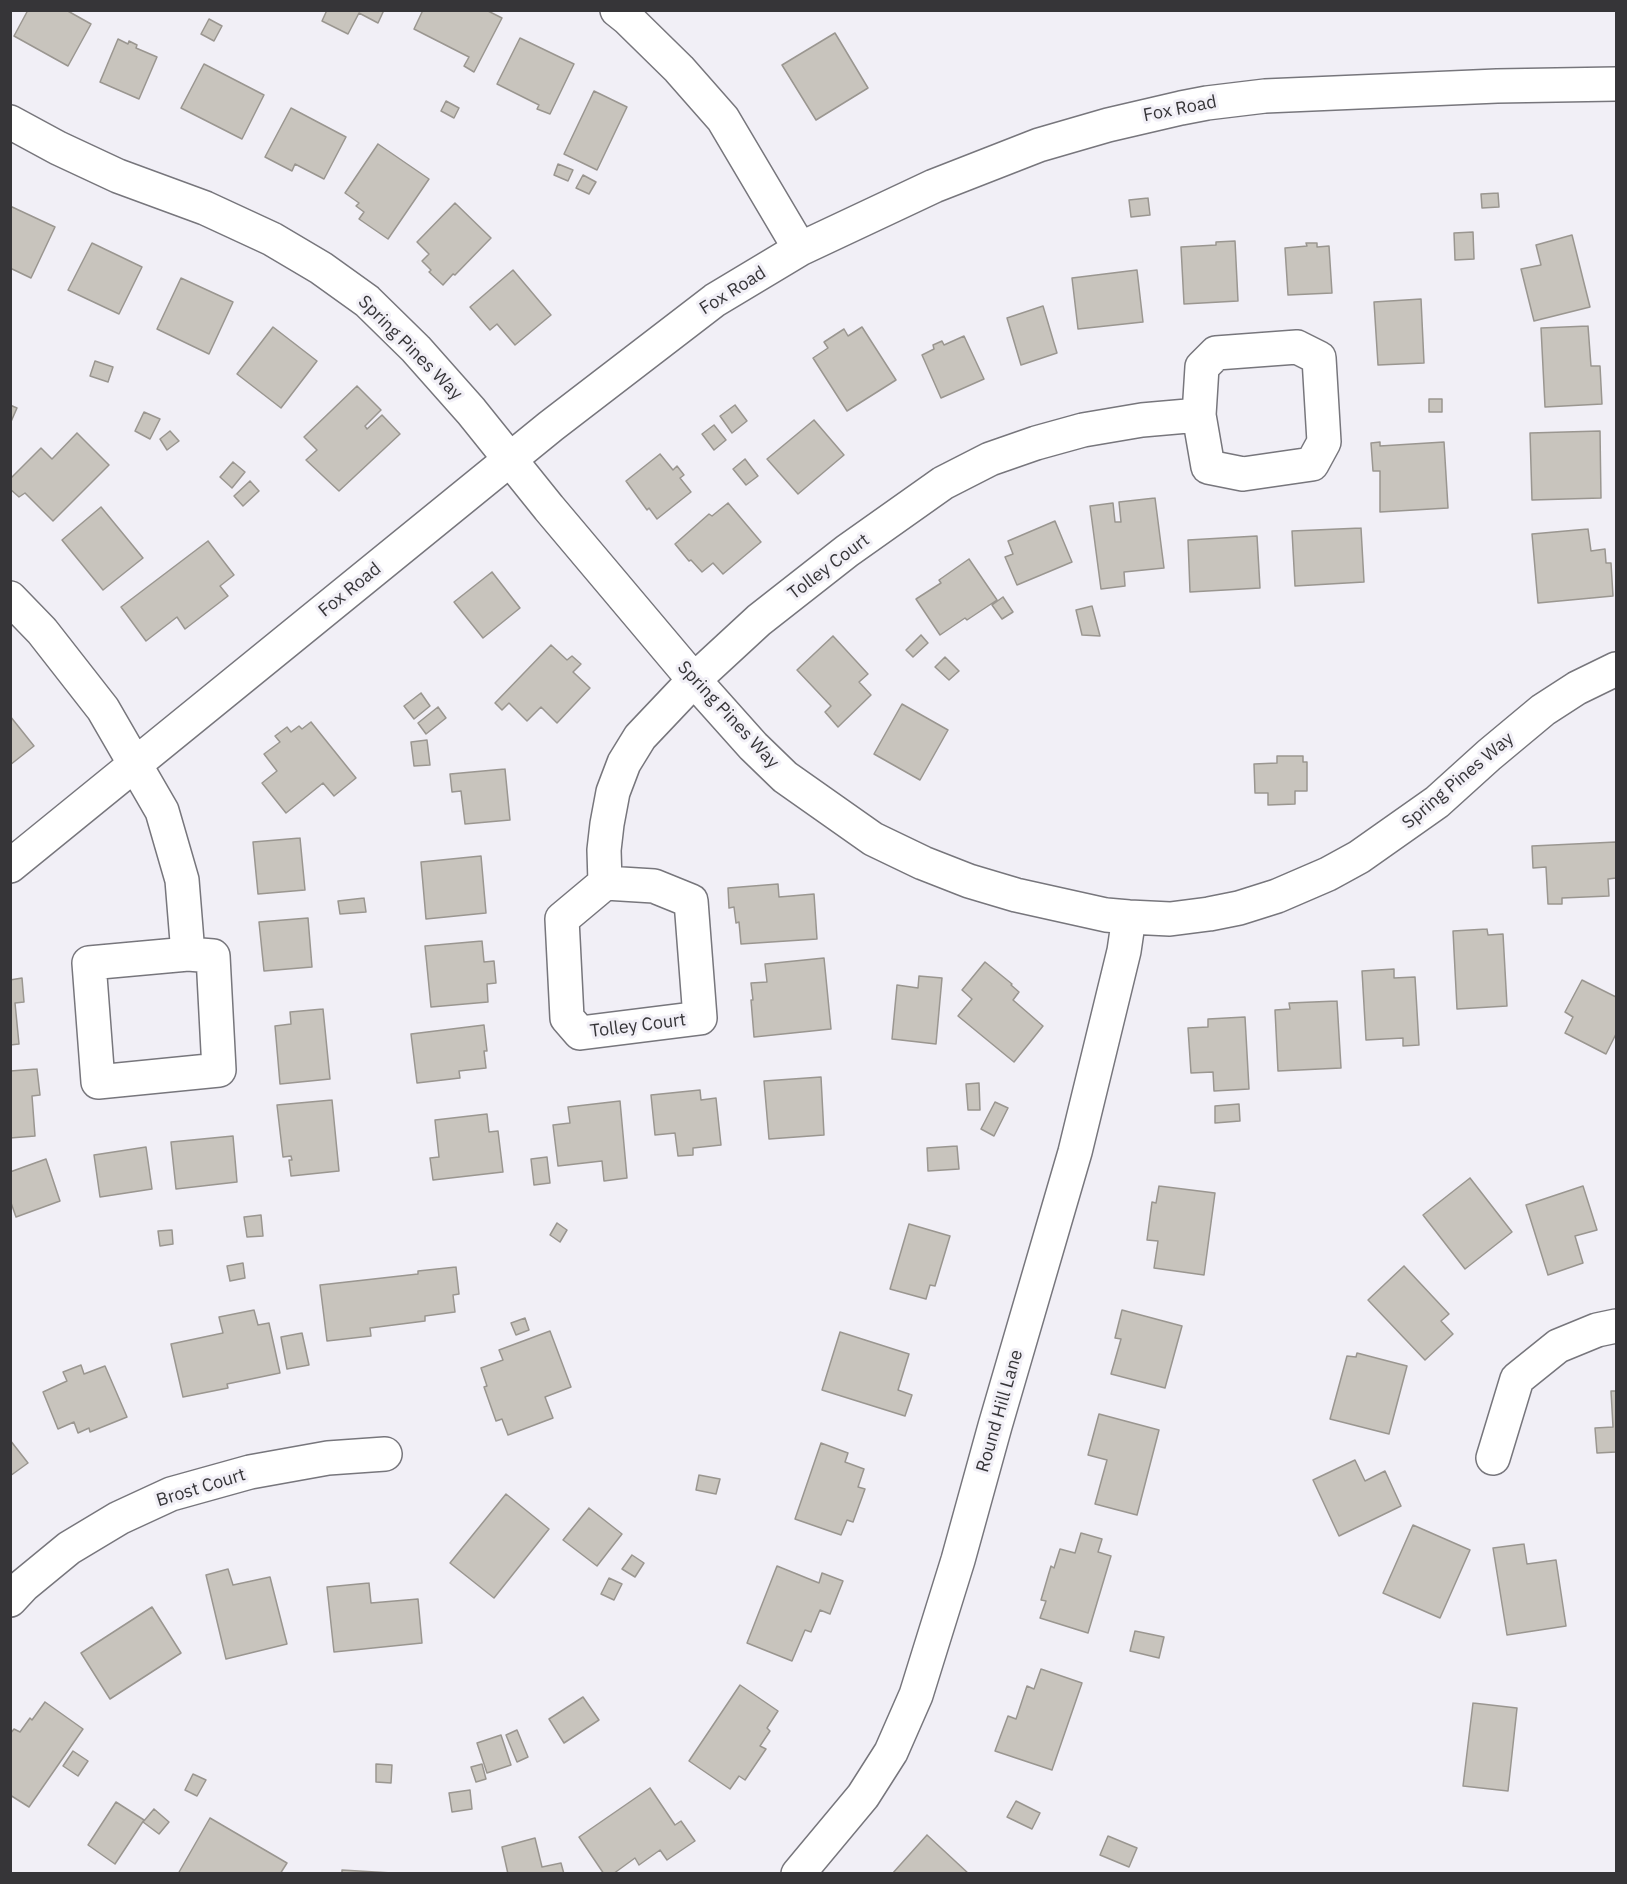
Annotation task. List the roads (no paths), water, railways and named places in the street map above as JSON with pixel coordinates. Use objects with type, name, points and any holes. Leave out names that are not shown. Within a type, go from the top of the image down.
[{"type":"street","points":[[617,10],[679,69],[723,119],[800,249]]},
{"type":"street","name":"Fox Road","points":[[10,866],[511,459],[714,300],[800,249],[934,186],[1039,145],[1108,125],[1181,108],[1265,96],[1497,86],[1617,84]]},
{"type":"street","name":"Spring Pines Way","points":[[10,122],[118,176],[205,208],[272,239],[321,268],[367,301],[416,349],[471,411],[549,508],[694,680],[753,746],[785,777],[873,839],[969,882],[1095,912],[1129,917],[1170,919],[1239,908],[1277,896],[1328,874],[1359,857],[1416,819],[1543,710],[1577,688],[1617,669]]},
{"type":"street","points":[[1297,347],[1319,358],[1324,442],[1312,464],[1244,474],[1208,467],[1199,415],[1202,368],[1216,353],[1297,347]]},
{"type":"street","name":"Tolley Court","points":[[604,883],[654,886],[691,901],[700,1018],[580,1033],[567,1018],[562,919],[604,883],[606,824],[613,792],[624,763],[640,736],[694,680],[759,620],[847,552],[943,483],[990,459],[1083,430],[1142,420],[1199,415]]},
{"type":"street","points":[[10,598],[42,631],[103,709],[162,811],[182,880],[188,954]]},
{"type":"street","name":"Round Hill Lane","points":[[798,1874],[863,1796],[891,1752],[916,1695],[958,1560],[1075,1152],[1124,951],[1129,917]]},
{"type":"street","points":[[188,954],[213,956],[219,1070],[98,1082],[89,963],[188,954]]},
{"type":"street","points":[[1493,1458],[1517,1379],[1558,1346],[1597,1330],[1617,1326]]},
{"type":"street","name":"Brost Court","points":[[10,1600],[24,1585],[69,1548],[119,1518],[171,1494],[250,1472],[328,1458],[385,1454]]}]
